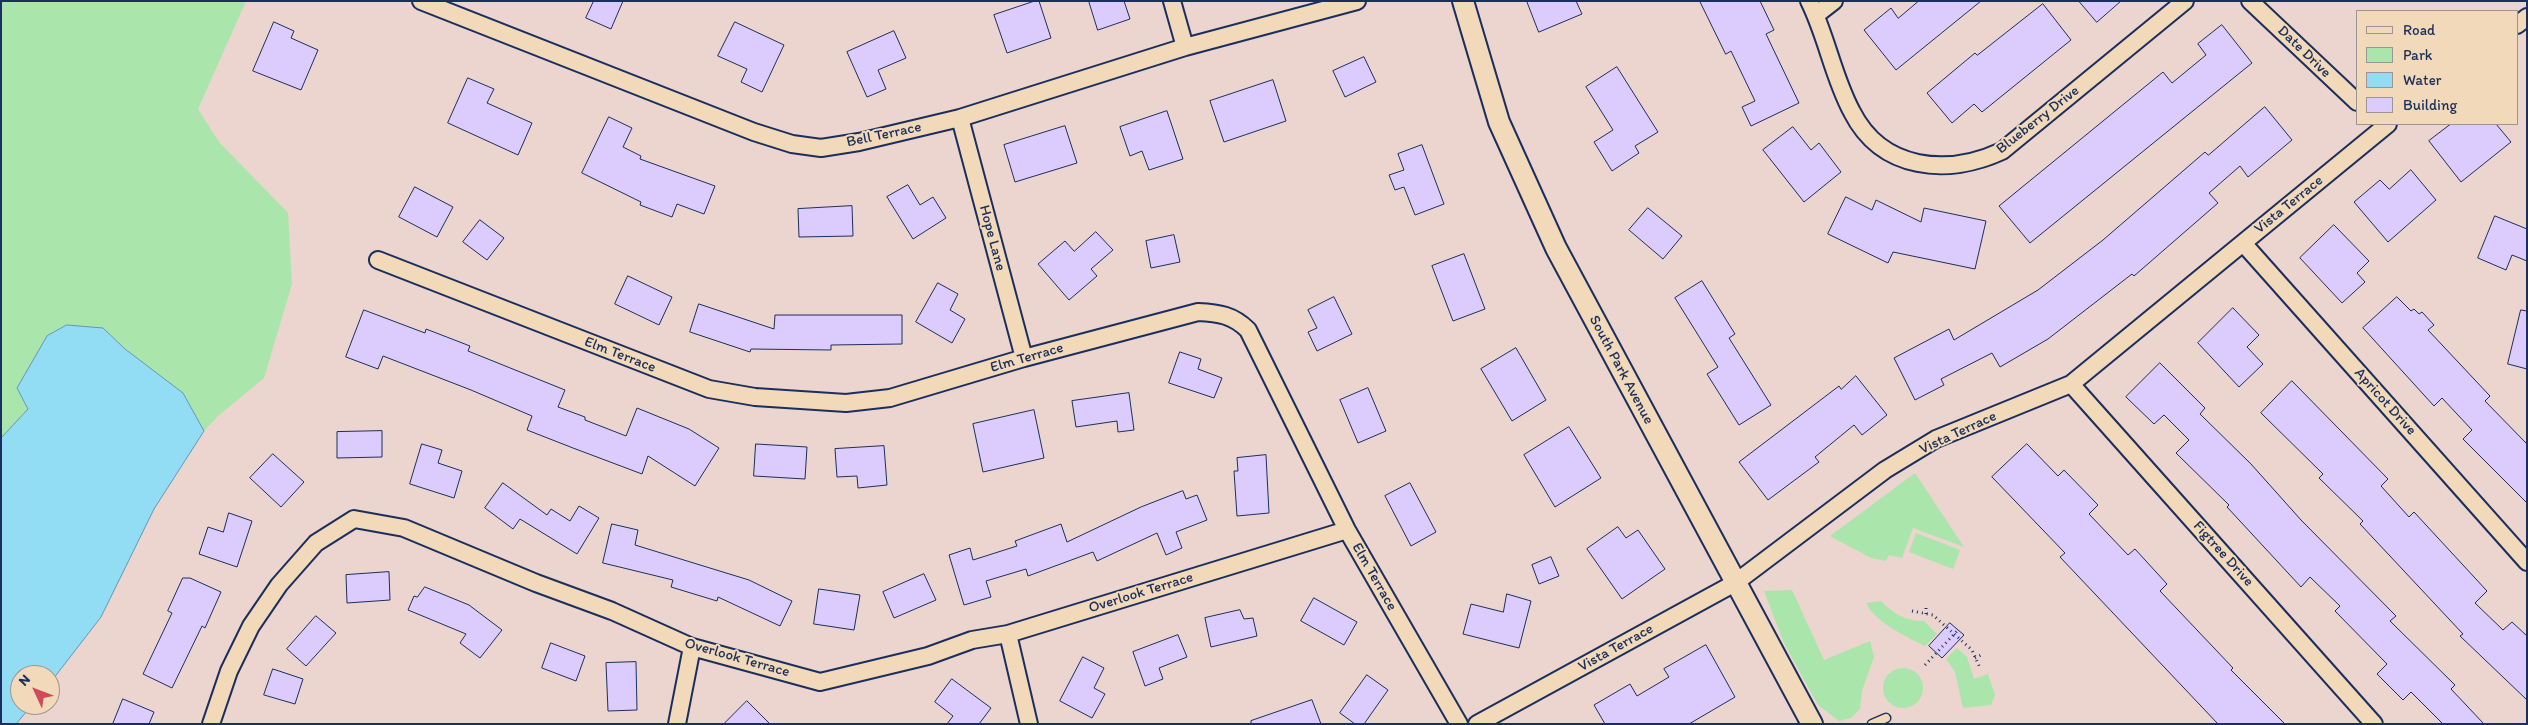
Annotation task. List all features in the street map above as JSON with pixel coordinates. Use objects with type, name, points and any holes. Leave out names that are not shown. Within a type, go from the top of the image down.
[{"type":"street","name":"Bell Terrace","points":[[421,1],[754,132],[792,144],[820,148],[859,142],[960,118],[1185,47],[1356,1]]},
{"type":"street","points":[[1172,1],[1185,47]]},
{"type":"street","name":"South Park Avenue","points":[[1463,1],[1499,122],[1556,248],[1812,724]]},
{"type":"street","points":[[1813,8],[1834,1]]},
{"type":"street","name":"Blueberry Drive","points":[[1813,8],[1844,96],[1861,127],[1882,146],[1912,163],[1955,165],[1972,163],[2002,150],[2185,1]]},
{"type":"street","name":"Date Drive","points":[[2250,1],[2356,101]]},
{"type":"street","name":"Hope Lane","points":[[960,118],[1024,358]]},
{"type":"street","name":"Vista Terrace","points":[[1477,724],[1735,583],[1885,470],[1936,439],[2071,384],[2383,125]]},
{"type":"street","name":"Apricot Drive","points":[[2243,243],[2527,562]]},
{"type":"street","name":"Elm Terrace","points":[[378,260],[612,353],[709,389],[755,397],[846,403],[890,398],[1024,358],[1198,312],[1218,313],[1237,319],[1248,330],[1347,530],[1459,724]]},
{"type":"street","name":"Figtree Drive","points":[[2071,384],[2374,724]]},
{"type":"street","name":"Overlook Terrace","points":[[211,724],[229,671],[251,626],[279,585],[316,543],[354,519],[404,528],[536,583],[612,611],[692,647],[820,682],[928,656],[972,640],[1008,634],[1347,530]]},
{"type":"street","points":[[1008,634],[1029,724]]},
{"type":"street","points":[[677,724],[692,647]]},
{"type":"lane","points":[[1872,724],[1886,718]]},
{"type":"path","points":[[1926,606],[1926,614]]},
{"type":"path","points":[[1912,611],[1933,615],[1972,650],[1980,668]]},
{"type":"path","points":[[1925,665],[1958,629]]},
{"type":"path","points":[[1975,658],[1981,655]]},
{"type":"green space","points":[[1,1],[246,1],[198,109],[219,142],[288,213],[292,284],[264,378],[218,416],[204,431],[183,393],[125,349],[103,329],[67,325],[47,336],[17,388],[28,409],[1,438]]},
{"type":"green space","points":[[1915,473],[1964,547],[1913,528],[1902,558],[1889,555],[1886,561],[1871,558],[1830,536]]},
{"type":"green space","points":[[1916,533],[1960,550],[1953,569],[1909,552]]},
{"type":"green space","points":[[1792,590],[1824,660],[1870,641],[1874,657],[1862,691],[1860,709],[1851,718],[1839,721],[1818,705],[1784,643],[1764,591]]},
{"type":"green space","points":[[1881,601],[1900,616],[1911,620],[1924,621],[1937,634],[1925,646],[1900,633],[1877,617],[1866,603]]},
{"type":"green space","points":[[1957,648],[1967,657],[1974,679],[1988,674],[1995,695],[1991,705],[1963,708],[1955,672],[1946,659]]},
{"type":"green space","points":[[1907,668],[1914,671],[1920,677],[1923,688],[1922,696],[1914,705],[1907,708],[1899,708],[1892,705],[1884,696],[1883,684],[1886,677],[1895,669]]},
{"type":"water","points":[[67,325],[103,328],[125,349],[183,393],[204,431],[154,509],[101,617],[60,670],[60,665],[10,665],[10,715],[24,715],[16,724],[1,724],[1,438],[28,409],[17,388],[47,336]]},
{"type":"building","points":[[594,1],[623,1],[611,29],[586,18]]},
{"type":"building","points":[[1039,1],[1051,38],[1007,53],[994,15]]},
{"type":"building","points":[[1089,1],[1124,1],[1130,19],[1098,30]]},
{"type":"building","points":[[1527,1],[1576,1],[1582,14],[1539,32]]},
{"type":"building","points":[[1700,1],[1760,1],[1774,30],[1766,34],[1799,103],[1751,126],[1742,107],[1755,101],[1731,51],[1726,54]]},
{"type":"building","points":[[1919,1],[1981,1],[1896,70],[1864,30],[1891,8],[1898,18]]},
{"type":"building","points":[[2079,1],[2121,1],[2097,22]]},
{"type":"building","points":[[2043,4],[2071,40],[1982,112],[1974,104],[1952,123],[1927,93],[1975,53],[1977,55]]},
{"type":"building","points":[[274,22],[294,31],[291,38],[318,50],[301,90],[253,71]]},
{"type":"building","points":[[735,22],[784,45],[762,92],[741,82],[747,69],[718,56]]},
{"type":"building","points":[[2222,25],[2252,63],[2030,243],[1999,206],[2163,72],[2172,83],[2206,55],[2198,44]]},
{"type":"building","points":[[894,31],[906,58],[878,70],[886,89],[867,97],[847,52]]},
{"type":"building","points":[[1364,57],[1376,82],[1345,97],[1333,71]]},
{"type":"building","points":[[1617,67],[1658,132],[1635,146],[1639,153],[1612,171],[1594,142],[1613,130],[1586,87]]},
{"type":"building","points":[[468,78],[494,89],[487,103],[532,123],[518,155],[448,123]]},
{"type":"building","points":[[1273,80],[1286,121],[1224,142],[1210,101]]},
{"type":"building","points":[[2265,107],[2292,140],[2248,177],[2240,166],[2209,193],[2218,203],[2134,276],[2132,274],[2048,339],[2000,367],[1992,353],[1941,379],[1944,385],[1915,400],[1894,358],[1949,329],[1954,340],[2038,290],[2103,240],[2205,152],[2208,155]]},
{"type":"building","points":[[1167,111],[1183,159],[1149,170],[1142,151],[1130,156],[1120,127]]},
{"type":"building","points":[[609,117],[632,128],[623,147],[641,156],[640,159],[715,186],[704,214],[677,204],[672,217],[640,205],[641,202],[582,173]]},
{"type":"building","points":[[2450,125],[2497,125],[2511,142],[2461,182],[2429,141]]},
{"type":"building","points":[[1065,126],[1077,163],[1015,182],[1004,145]]},
{"type":"building","points":[[1793,127],[1811,150],[1819,143],[1841,172],[1804,202],[1763,150]]},
{"type":"building","points":[[1422,145],[1444,204],[1415,215],[1404,187],[1395,190],[1389,175],[1404,170],[1398,154]]},
{"type":"building","points":[[2411,170],[2436,200],[2388,242],[2354,202],[2380,180],[2389,189]]},
{"type":"building","points":[[908,185],[920,205],[933,197],[946,218],[913,239],[887,197]]},
{"type":"building","points":[[415,187],[453,207],[437,237],[399,217]]},
{"type":"building","points":[[1846,197],[1872,210],[1876,200],[1921,222],[1924,208],[1986,221],[1975,269],[1893,252],[1888,263],[1828,234]]},
{"type":"building","points":[[852,206],[853,236],[799,237],[798,209]]},
{"type":"building","points":[[1648,208],[1682,236],[1663,259],[1629,230]]},
{"type":"building","points":[[2495,216],[2527,229],[2527,261],[2512,255],[2506,270],[2478,258]]},
{"type":"building","points":[[480,220],[504,238],[487,260],[463,242]]},
{"type":"building","points":[[2334,225],[2369,261],[2357,273],[2365,282],[2342,303],[2300,258]]},
{"type":"building","points":[[1096,232],[1113,250],[1091,269],[1097,276],[1069,300],[1038,264],[1065,241],[1074,251]]},
{"type":"building","points":[[1174,235],[1180,262],[1151,268],[1146,241]]},
{"type":"building","points":[[1464,254],[1485,309],[1453,321],[1432,266]]},
{"type":"building","points":[[628,276],[672,297],[659,325],[615,304]]},
{"type":"building","points":[[1702,281],[1735,334],[1729,338],[1771,405],[1739,425],[1707,374],[1718,367],[1675,298]]},
{"type":"building","points":[[938,283],[958,294],[950,310],[965,319],[952,343],[916,322]]},
{"type":"building","points":[[1334,297],[1352,334],[1317,351],[1308,332],[1317,328],[1308,310]]},
{"type":"building","points":[[2397,297],[2411,311],[2414,309],[2419,314],[2422,312],[2434,325],[2428,330],[2490,396],[2485,401],[2527,444],[2527,503],[2463,439],[2472,430],[2442,398],[2434,406],[2363,328]]},
{"type":"building","points":[[699,304],[774,329],[775,315],[902,315],[902,344],[831,345],[831,350],[751,349],[750,352],[690,332]]},
{"type":"building","points":[[2233,308],[2259,335],[2247,347],[2263,364],[2239,387],[2198,343]]},
{"type":"building","points":[[364,310],[425,333],[426,329],[470,346],[468,351],[565,390],[558,407],[626,436],[637,408],[689,429],[719,448],[695,486],[648,456],[642,474],[573,448],[527,430],[532,416],[471,390],[383,356],[378,369],[346,357]]},
{"type":"building","points":[[2521,310],[2527,311],[2527,369],[2508,364]]},
{"type":"building","points":[[1516,348],[1546,400],[1512,421],[1481,369]]},
{"type":"building","points":[[1180,352],[1201,359],[1198,369],[1222,378],[1214,398],[1169,383]]},
{"type":"building","points":[[2160,363],[2205,408],[2200,414],[2251,464],[2301,520],[2396,616],[2390,621],[2455,685],[2451,689],[2484,724],[2443,724],[2411,692],[2403,700],[2377,674],[2387,664],[2335,611],[2340,606],[2310,577],[2301,587],[2227,507],[2229,505],[2176,453],[2189,440],[2164,415],[2154,424],[2126,397]]},
{"type":"building","points":[[1856,376],[1887,415],[1862,435],[1854,425],[1815,457],[1819,462],[1768,500],[1739,462],[1839,386],[1841,389]]},
{"type":"building","points":[[2292,381],[2388,479],[2381,486],[2409,517],[2414,512],[2487,591],[2475,603],[2503,630],[2512,622],[2527,636],[2527,700],[2460,636],[2463,634],[2360,524],[2363,521],[2319,478],[2323,474],[2261,413]]},
{"type":"building","points":[[1368,388],[1386,431],[1358,443],[1340,400]]},
{"type":"building","points":[[1129,393],[1134,430],[1118,432],[1117,421],[1076,427],[1072,401]]},
{"type":"building","points":[[1034,410],[1044,458],[983,472],[973,424]]},
{"type":"building","points":[[1569,427],[1601,478],[1555,507],[1524,455]]},
{"type":"building","points":[[382,431],[382,457],[337,458],[337,432]]},
{"type":"building","points":[[422,444],[442,450],[438,463],[462,471],[454,498],[410,484]]},
{"type":"building","points":[[756,444],[807,447],[805,479],[754,476]]},
{"type":"building","points":[[2027,444],[2058,476],[2064,470],[2098,505],[2089,514],[2128,555],[2135,549],[2167,584],[2160,591],[2233,668],[2231,670],[2285,724],[2218,724],[2060,557],[2065,553],[1992,477]]},
{"type":"building","points":[[884,446],[887,485],[858,488],[857,476],[837,477],[835,449]]},
{"type":"building","points":[[273,454],[304,482],[281,507],[250,478]]},
{"type":"building","points":[[1266,455],[1269,513],[1237,516],[1234,471],[1238,471],[1237,458]]},
{"type":"building","points":[[503,483],[547,515],[551,509],[570,521],[579,506],[599,518],[577,554],[520,519],[513,529],[485,508]]},
{"type":"building","points":[[1410,483],[1436,532],[1411,546],[1385,496]]},
{"type":"building","points":[[1183,491],[1186,499],[1197,495],[1207,520],[1176,532],[1182,548],[1166,555],[1157,533],[1097,561],[1093,552],[1028,576],[1026,569],[986,581],[991,597],[964,605],[949,555],[970,548],[973,560],[1017,546],[1015,541],[1061,524],[1067,542],[1141,507]]},
{"type":"building","points":[[229,513],[252,521],[237,567],[199,554],[208,527],[223,532]]},
{"type":"building","points":[[612,524],[638,530],[635,545],[749,580],[792,601],[780,626],[718,597],[717,601],[671,587],[673,580],[603,563]]},
{"type":"building","points":[[1618,527],[1626,538],[1638,530],[1665,569],[1622,599],[1587,549]]},
{"type":"building","points":[[1551,557],[1559,576],[1539,584],[1532,565]]},
{"type":"building","points":[[389,572],[390,600],[347,603],[346,575]]},
{"type":"building","points":[[924,574],[936,600],[894,618],[883,592]]},
{"type":"building","points":[[183,578],[190,578],[221,592],[205,628],[202,626],[172,688],[143,674],[172,613],[168,611]]},
{"type":"building","points":[[425,587],[469,605],[502,630],[480,658],[460,643],[466,634],[408,610],[414,596],[417,597]]},
{"type":"building","points":[[819,589],[860,595],[854,630],[814,624]]},
{"type":"building","points":[[1507,594],[1531,601],[1519,648],[1463,634],[1471,604],[1503,612]]},
{"type":"building","points":[[1314,598],[1357,622],[1344,645],[1301,621]]},
{"type":"building","points":[[1240,610],[1244,619],[1253,618],[1257,636],[1211,647],[1205,618]]},
{"type":"building","points":[[316,616],[336,633],[306,666],[287,649]]},
{"type":"building","points":[[1950,623],[1964,635],[1942,658],[1929,646]]},
{"type":"building","points":[[1178,635],[1187,657],[1159,668],[1163,679],[1145,686],[1133,652]]},
{"type":"building","points":[[551,643],[585,656],[576,681],[542,668]]},
{"type":"building","points":[[1706,645],[1735,697],[1689,724],[1605,724],[1594,705],[1630,684],[1637,696],[1669,677],[1664,669]]},
{"type":"building","points":[[1083,657],[1104,668],[1094,688],[1105,694],[1092,718],[1060,701]]},
{"type":"building","points":[[636,662],[637,710],[608,711],[606,663]]},
{"type":"building","points":[[273,669],[303,679],[295,704],[264,695]]},
{"type":"building","points":[[1367,675],[1388,690],[1364,724],[1355,724],[1340,713]]},
{"type":"building","points":[[952,679],[991,708],[979,724],[947,724],[953,716],[935,702]]},
{"type":"building","points":[[123,699],[154,712],[149,724],[113,724]]},
{"type":"building","points":[[1312,700],[1321,724],[1251,724],[1251,721]]},
{"type":"building","points":[[747,701],[770,724],[724,724]]}]
